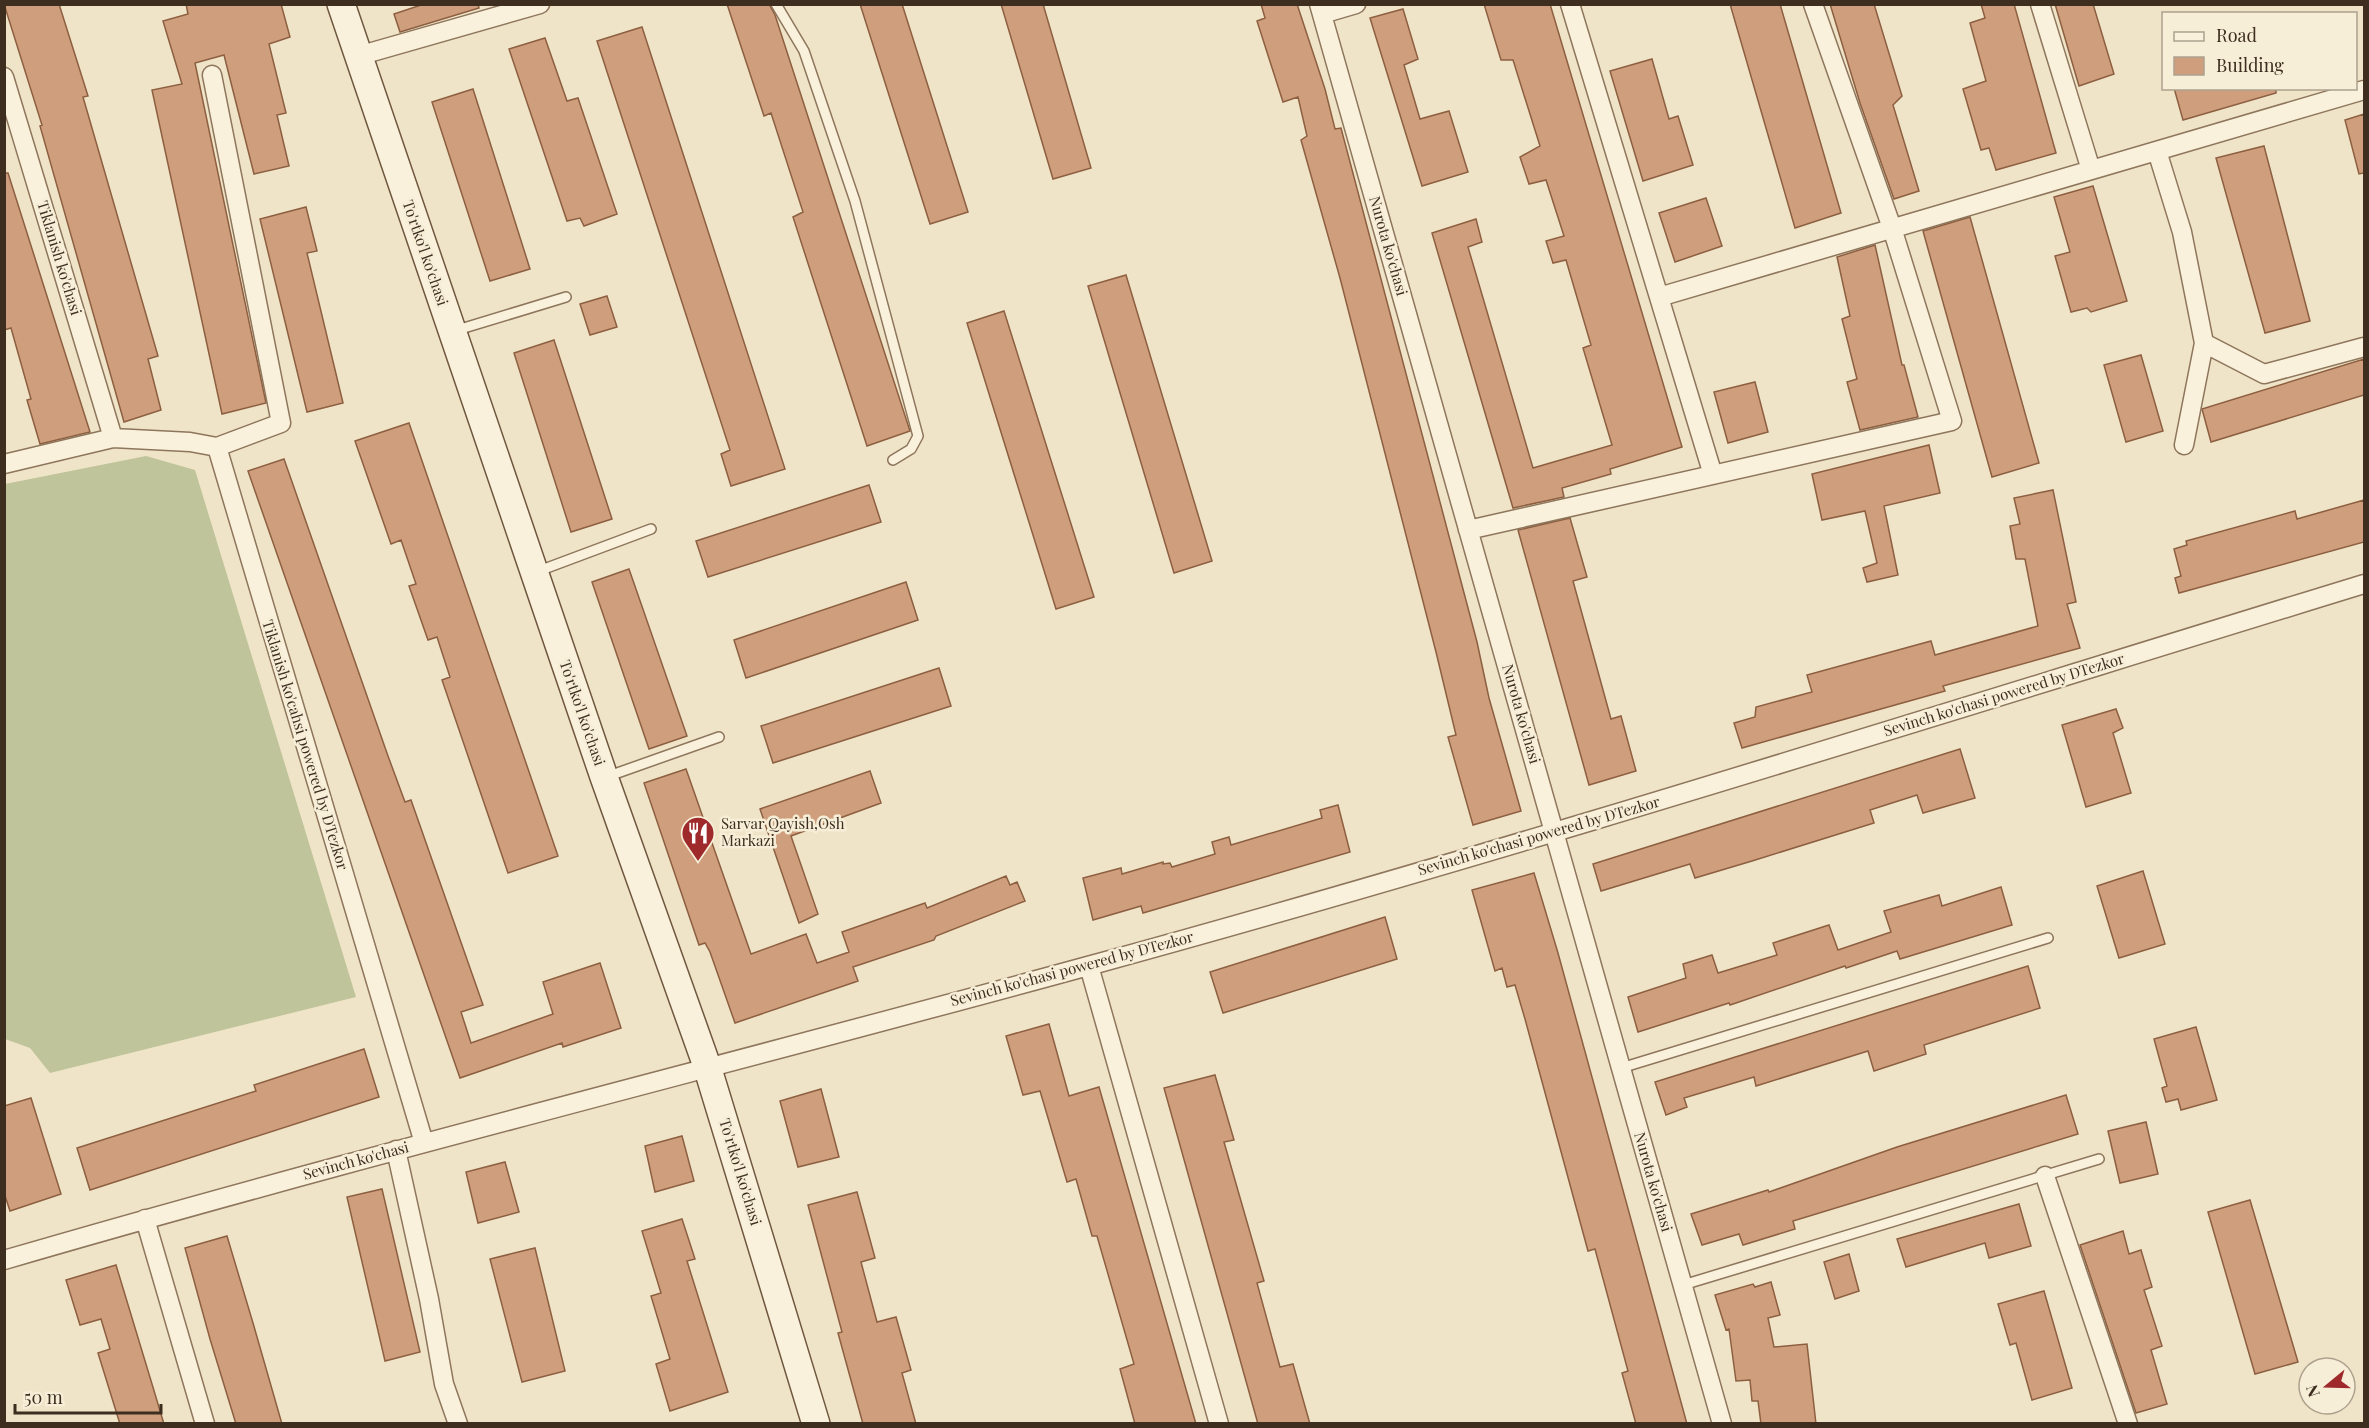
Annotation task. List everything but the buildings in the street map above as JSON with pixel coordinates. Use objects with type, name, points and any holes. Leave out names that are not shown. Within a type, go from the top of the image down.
[{"type":"street","name":"To'rtko'l ko'chasi","points":[[341,4],[604,777],[707,1066],[816,1424]]},
{"type":"street","points":[[358,56],[540,4]]},
{"type":"street","points":[[1320,9],[1356,4]]},
{"type":"street","points":[[1570,4],[1713,475]]},
{"type":"street","points":[[1468,530],[1952,421],[1892,228],[1812,4]]},
{"type":"street","points":[[2040,4],[2091,170]]},
{"type":"street","name":"Nurota ko'chasi","points":[[1320,9],[1722,1424]]},
{"type":"street","points":[[4,464],[113,438],[190,442],[217,447],[281,423],[212,75]]},
{"type":"street","name":"Tiklanish ko'chasi","points":[[4,77],[113,438]]},
{"type":"street","points":[[1659,297],[2364,90]]},
{"type":"street","points":[[2157,151],[2182,232],[2204,343],[2184,445]]},
{"type":"street","points":[[2204,343],[2264,374],[2364,347]]},
{"type":"street","name":"Tiklanish ko'cahsi powered by DTezkor","points":[[217,447],[424,1143]]},
{"type":"street","name":"Sevinch ko'chasi powered by DTezkor","points":[[707,1066],[1089,966],[1554,833],[2364,585]]},
{"type":"street","points":[[1089,966],[1219,1424]]},
{"type":"street","name":"Sevinch ko'chasi","points":[[4,1260],[145,1219],[707,1066]]},
{"type":"street","points":[[396,1150],[429,1299],[444,1384],[458,1424]]},
{"type":"street","points":[[2045,1176],[2128,1424]]},
{"type":"street","points":[[145,1219],[205,1424]]},
{"type":"lane","points":[[776,4],[804,51],[855,201],[918,436],[911,449],[893,460]]},
{"type":"lane","points":[[451,332],[566,297]]},
{"type":"lane","points":[[534,573],[651,530]]},
{"type":"lane","points":[[604,777],[719,737]]},
{"type":"lane","points":[[1621,1068],[2048,938]]},
{"type":"lane","points":[[1683,1285],[2099,1159]]},
{"type":"green space","points":[[146,456],[195,470],[356,997],[50,1073],[30,1048],[5,1039],[5,484]]},
{"type":"place","name":"Sarvar Qayish,Osh Markazi","points":[[698,862]]}]
